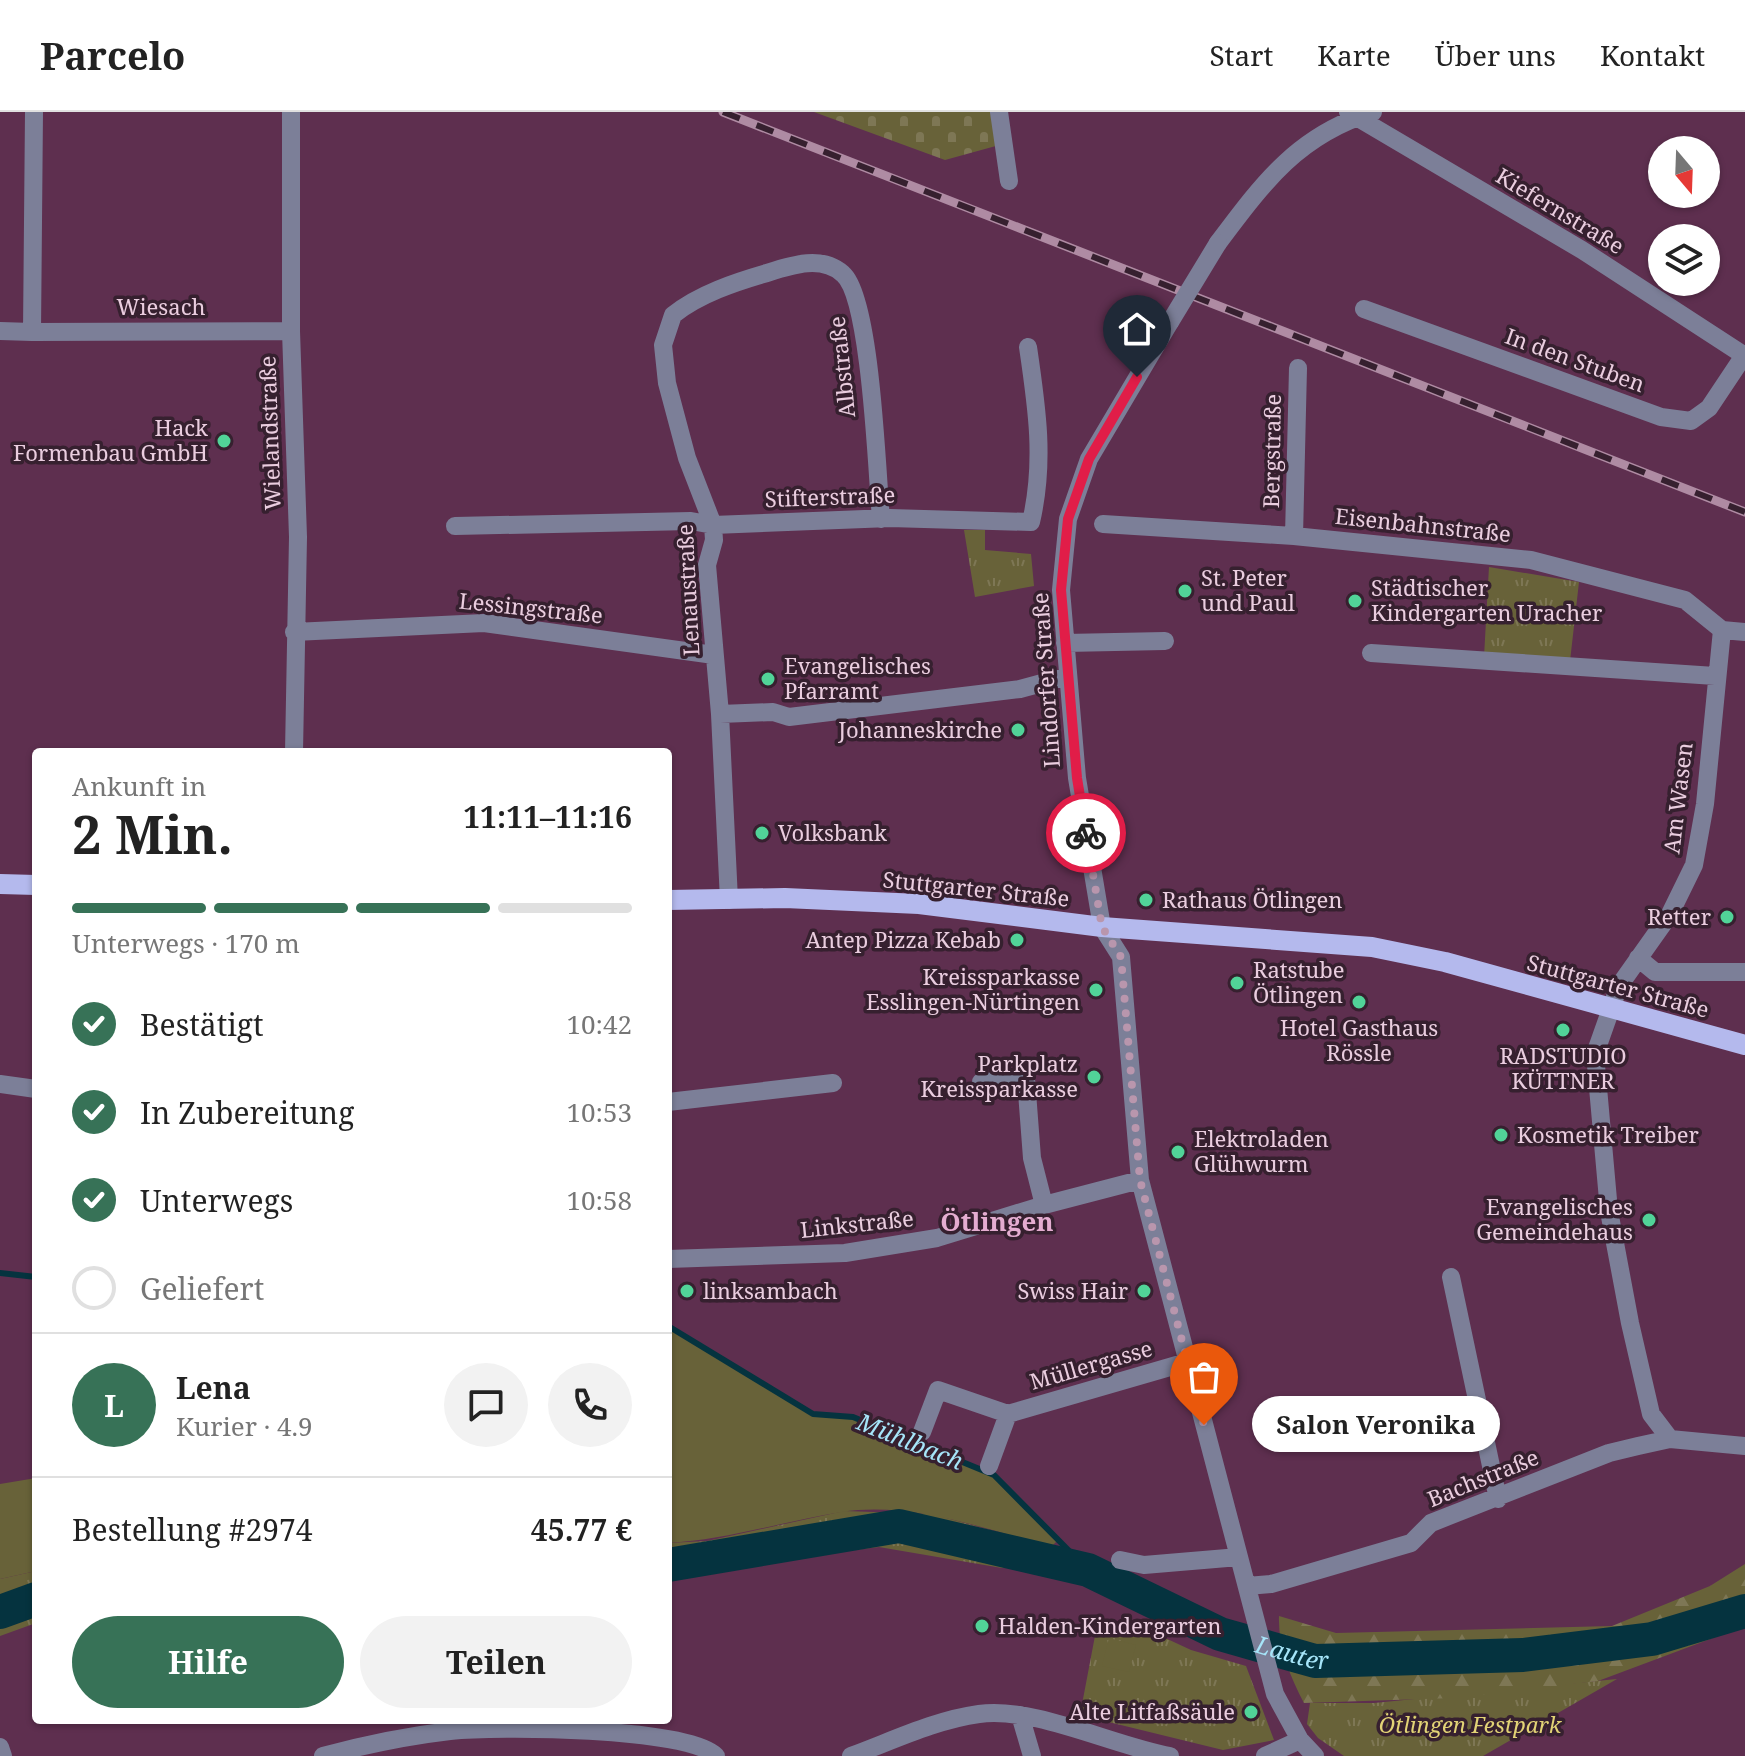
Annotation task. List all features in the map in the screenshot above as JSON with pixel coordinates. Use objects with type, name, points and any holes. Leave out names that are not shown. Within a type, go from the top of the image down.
[{"type":"main road","points":[[0,884],[32,885]]},
{"type":"main road","name":"Stuttgarter Straße","points":[[672,900],[919,904],[1102,927],[1372,947],[1445,962],[1745,1045]]},
{"type":"street","points":[[32,332],[34,112]]},
{"type":"street","name":"Wielandstraße","points":[[291,112],[291,331],[298,537],[294,748]]},
{"type":"street","points":[[999,112],[1009,181]]},
{"type":"street","name":"Lindorfer Straße","points":[[1315,1756],[1300,1740],[1275,1694],[1140,1180],[1121,957],[1102,927],[1077,778],[1061,590],[1068,519],[1089,459],[1218,243],[1269,176],[1304,144],[1359,114]]},
{"type":"street","name":"Kiefernstraße","points":[[1359,114],[1582,250],[1745,355]]},
{"type":"street","name":"Albstraße","points":[[741,281],[810,263],[829,264],[851,283],[858,297],[863,329],[881,519]]},
{"type":"street","name":"Lenaustraße","points":[[729,900],[720,714],[707,565],[714,540],[713,525],[687,458],[667,383],[663,345],[673,315],[684,306],[741,281]]},
{"type":"street","name":"In den Stuben","points":[[1364,309],[1661,417],[1691,421],[1709,408],[1724,381],[1745,355]]},
{"type":"street","name":"Wiesach","points":[[0,331],[291,331]]},
{"type":"street","name":"Stifterstraße","points":[[455,526],[691,521],[713,525],[881,519],[1031,522],[1040,485],[1041,439],[1028,347]]},
{"type":"street","name":"Bergstraße","points":[[1294,536],[1298,368]]},
{"type":"street","name":"Eisenbahnstraße","points":[[1103,524],[1294,536],[1531,560],[1685,600],[1722,630]]},
{"type":"street","name":"Lessingstraße","points":[[294,632],[484,623],[714,655]]},
{"type":"street","points":[[1722,630],[1745,632]]},
{"type":"street","name":"Am Wasen","points":[[1670,1439],[1651,1414],[1609,1211],[1595,1054],[1609,1008],[1638,958],[1670,914],[1694,865],[1705,804],[1715,676],[1722,630]]},
{"type":"street","points":[[1065,643],[1165,641]]},
{"type":"street","points":[[1371,653],[1715,676]]},
{"type":"street","points":[[720,714],[773,712],[789,717],[1020,689],[1068,676]]},
{"type":"street","points":[[1638,958],[1655,972],[1745,972]]},
{"type":"street","points":[[981,1082],[1026,1079],[1032,1158],[1044,1205]]},
{"type":"street","points":[[672,1102],[833,1083]]},
{"type":"street","points":[[0,1084],[32,1088]]},
{"type":"street","name":"Linkstraße","points":[[672,1259],[845,1253],[937,1238],[1140,1180]]},
{"type":"street","points":[[1451,1277],[1498,1499]]},
{"type":"street","name":"Müllergasse","points":[[922,1432],[938,1390],[1008,1414],[1187,1362]]},
{"type":"street","name":"Müllergasse","points":[[989,1466],[1008,1414]]},
{"type":"street","name":"Bachstraße","points":[[1247,1586],[1271,1584],[1411,1543],[1431,1523],[1609,1453],[1670,1439],[1745,1446]]},
{"type":"street","points":[[1120,1560],[1144,1565],[1239,1557]]},
{"type":"street","points":[[851,1756],[939,1723],[981,1713],[1020,1715],[1140,1754],[1170,1756]]},
{"type":"street","points":[[1020,1715],[1032,1756]]},
{"type":"street","points":[[323,1756],[451,1731],[528,1728],[631,1735],[707,1747],[716,1756]]},
{"type":"street","points":[[1265,1756],[1300,1740]]},
{"type":"street","points":[[0,1747],[3,1756]]},
{"type":"green space","points":[[814,112],[999,112],[1003,144],[945,160]]},
{"type":"green space","points":[[964,530],[985,530],[985,550],[1031,554],[1034,586],[975,597]]},
{"type":"green space","points":[[1489,567],[1579,582],[1570,661],[1484,657]]},
{"type":"green space","points":[[672,1328],[813,1414],[853,1417],[994,1475],[1058,1540],[1051,1547],[921,1513],[868,1510],[842,1512],[672,1543]]},
{"type":"green space","points":[[32,1479],[32,1572],[0,1579],[0,1484]]},
{"type":"green space","points":[[844,1511],[932,1514],[1051,1547],[1063,1556],[1002,1568],[879,1547],[781,1559],[672,1580],[672,1543],[707,1541]]},
{"type":"green space","points":[[1745,1564],[1745,1626],[1598,1681],[1454,1698],[1304,1703],[1290,1672],[1281,1639],[1279,1616],[1336,1633],[1612,1626],[1710,1586]]},
{"type":"green space","points":[[32,1572],[32,1624],[0,1636],[0,1579]]},
{"type":"green space","points":[[1098,1620],[1135,1624],[1191,1650],[1246,1666],[1274,1740],[1223,1750],[1080,1715]]},
{"type":"green space","points":[[1109,1638],[1136,1645],[1129,1672],[1102,1666]]},
{"type":"green space","name":"Ötlingen Festpark","points":[[1617,1679],[1483,1756],[1344,1756],[1318,1738],[1307,1724],[1310,1703],[1374,1703]]},
{"type":"waterway","name":"Mühlbach","points":[[0,1273],[32,1277]]},
{"type":"waterway","name":"Mühlbach","points":[[672,1328],[813,1414],[853,1417],[994,1475],[1088,1570]]},
{"type":"waterway","name":"Lauter","points":[[672,1564],[899,1526],[1088,1570],[1220,1634],[1315,1661],[1523,1655],[1652,1639],[1745,1611]]},
{"type":"waterway","name":"Lauter","points":[[0,1612],[32,1600]]},
{"type":"railway","points":[[723,112],[1745,512]]},
{"type":"way so far","points":[[1086,833],[1102,927],[1121,957],[1131,1064],[1131,1107],[1140,1180],[1204,1425]]},
{"type":"place","name":"Hack Formenbau GmbH","points":[[224,441]]},
{"type":"place","name":"St. Peter und Paul","points":[[1185,591]]},
{"type":"place","name":"Städtischer Kindergarten Uracher","points":[[1355,601]]},
{"type":"place","name":"Evangelisches Pfarramt","points":[[768,679]]},
{"type":"place","name":"Johanneskirche","points":[[1018,730]]},
{"type":"place","name":"Volksbank","points":[[762,833]]},
{"type":"place","name":"Rathaus Ötlingen","points":[[1146,900]]},
{"type":"place","name":"Retter","points":[[1727,917]]},
{"type":"place","name":"Antep Pizza Kebab","points":[[1017,940]]},
{"type":"place","name":"Ratstube Ötlingen","points":[[1237,983]]},
{"type":"place","name":"Kreissparkasse Esslingen-Nürtingen","points":[[1096,990]]},
{"type":"place","name":"Hotel Gasthaus Rössle","points":[[1359,1002]]},
{"type":"place","name":"RADSTUDIO KÜTTNER","points":[[1563,1030]]},
{"type":"place","name":"Parkplatz Kreissparkasse","points":[[1094,1077]]},
{"type":"place","name":"Kosmetik Treiber","points":[[1501,1135]]},
{"type":"place","name":"Elektroladen Glühwurm","points":[[1178,1152]]},
{"type":"place","name":"Evangelisches Gemeindehaus","points":[[1649,1220]]},
{"type":"place","name":"linksambach","points":[[687,1291]]},
{"type":"place","name":"Swiss Hair","points":[[1144,1291]]},
{"type":"place","name":"Salon Veronika","points":[[1204,1425]]},
{"type":"place","name":"Halden-Kindergarten","points":[[982,1626]]},
{"type":"place","name":"Alte Litfaßsäule","points":[[1251,1712]]},
{"type":"district","name":"Ötlingen","points":[[997,1222]]},
{"type":"route","points":[[1086,833],[1077,778],[1061,590],[1068,519],[1089,459],[1137,377]]}]
